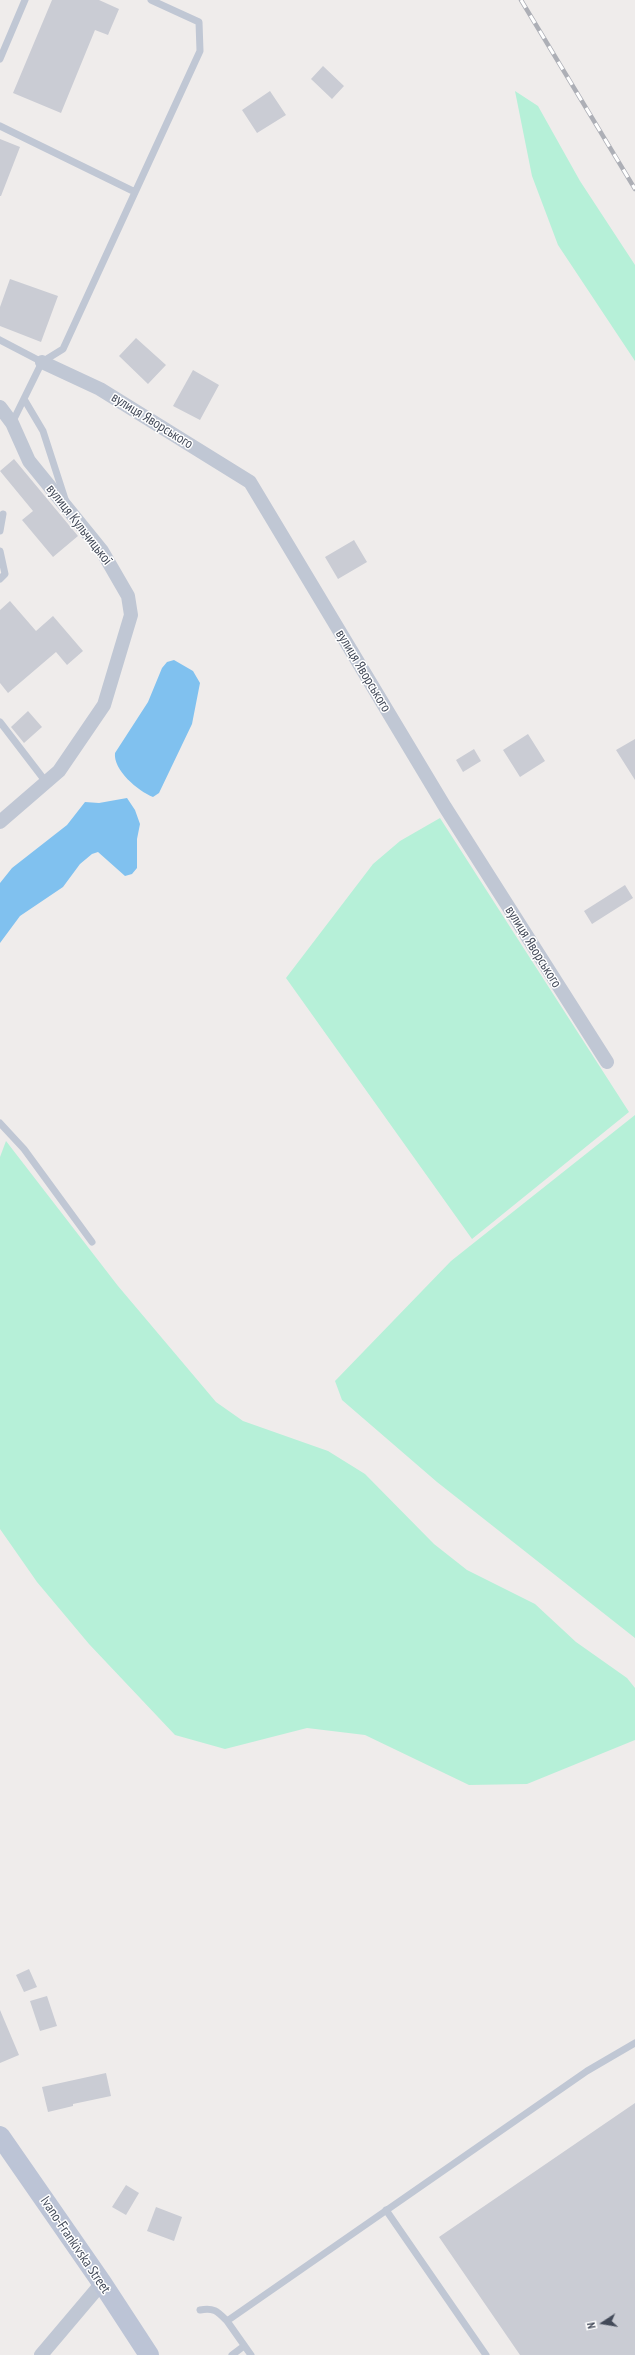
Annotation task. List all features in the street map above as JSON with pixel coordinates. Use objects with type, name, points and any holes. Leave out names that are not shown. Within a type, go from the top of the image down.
[{"type":"main road","name":"Ivano-Frankivska Street","points":[[1,2140],[102,2283],[149,2355]]},
{"type":"street","name":"вулиця Яворського","points":[[42,362],[100,389],[250,482],[445,807],[607,1062]]},
{"type":"street","name":"вулиця Кульчицької","points":[[0,407],[12,423],[29,461],[102,551],[128,596],[131,615],[104,705],[59,772],[0,822]]},
{"type":"street","points":[[40,2355],[102,2283]]},
{"type":"lane","points":[[0,59],[25,0]]},
{"type":"lane","points":[[12,423],[42,362],[63,349],[200,51],[199,22],[151,0]]},
{"type":"lane","points":[[0,126],[135,192]]},
{"type":"lane","points":[[0,340],[42,362]]},
{"type":"lane","points":[[24,399],[43,432],[68,509]]},
{"type":"lane","points":[[0,531],[3,514]]},
{"type":"lane","points":[[0,551],[5,574],[0,579]]},
{"type":"lane","points":[[0,722],[46,782]]},
{"type":"lane","points":[[0,1123],[24,1149],[92,1242]]},
{"type":"lane","points":[[227,2321],[587,2071],[635,2043]]},
{"type":"lane","points":[[386,2210],[486,2355]]},
{"type":"lane","points":[[200,2310],[210,2308],[217,2311],[227,2321],[251,2355]]},
{"type":"lane","points":[[232,2355],[244,2346]]},
{"type":"green space","points":[[515,91],[538,106],[580,181],[635,265],[635,361],[558,245],[532,176]]},
{"type":"green space","points":[[440,818],[629,1112],[472,1239],[286,978],[373,864],[400,841]]},
{"type":"green space","points":[[635,1115],[635,1638],[437,1482],[342,1400],[335,1381],[451,1261]]},
{"type":"green space","points":[[6,1141],[118,1286],[216,1402],[243,1421],[328,1451],[365,1474],[434,1544],[467,1570],[535,1604],[576,1642],[627,1678],[635,1688],[635,1740],[527,1784],[469,1785],[365,1735],[307,1728],[225,1749],[175,1735],[89,1644],[37,1582],[0,1529],[0,1157]]},
{"type":"water","points":[[174,660],[193,671],[200,683],[192,724],[159,793],[153,797],[140,790],[122,773],[115,760],[115,753],[148,702],[162,668],[167,662]]},
{"type":"water","points":[[127,798],[135,810],[140,824],[137,839],[137,868],[132,874],[125,876],[98,852],[92,854],[80,864],[63,887],[20,916],[0,943],[0,883],[12,868],[67,825],[85,802],[99,803]]},
{"type":"building","points":[[52,0],[99,0],[119,9],[108,35],[95,30],[61,113],[13,93]]},
{"type":"building","points":[[323,66],[344,86],[332,99],[311,79]]},
{"type":"building","points":[[270,91],[286,115],[257,133],[242,110]]},
{"type":"building","points":[[0,139],[20,147],[1,196],[0,196]]},
{"type":"building","points":[[10,279],[58,296],[41,342],[0,326],[0,307]]},
{"type":"building","points":[[136,338],[166,365],[148,384],[119,356]]},
{"type":"building","points":[[193,370],[219,385],[200,420],[173,406]]},
{"type":"building","points":[[14,459],[78,536],[53,557],[22,520],[33,511],[0,471]]},
{"type":"building","points":[[354,540],[367,562],[338,579],[325,557]]},
{"type":"building","points":[[10,601],[36,631],[53,616],[83,651],[67,665],[56,652],[8,693],[0,683],[0,610]]},
{"type":"building","points":[[28,711],[42,727],[24,743],[11,727]]},
{"type":"building","points":[[528,734],[545,761],[520,777],[503,750]]},
{"type":"building","points":[[635,739],[635,780],[616,750]]},
{"type":"building","points":[[474,749],[481,761],[463,772],[456,760]]},
{"type":"building","points":[[625,885],[633,898],[592,924],[584,911]]},
{"type":"building","points":[[29,1969],[37,1987],[24,1992],[16,1975]]},
{"type":"building","points":[[47,1996],[57,2026],[40,2031],[30,2001]]},
{"type":"building","points":[[0,2010],[19,2055],[0,2063]]},
{"type":"building","points":[[106,2073],[111,2096],[73,2104],[73,2106],[48,2112],[42,2087]]},
{"type":"building","points":[[635,2103],[635,2355],[520,2355],[439,2237]]},
{"type":"building","points":[[126,2185],[139,2193],[126,2215],[112,2207]]},
{"type":"building","points":[[156,2207],[182,2217],[174,2241],[147,2231]]},
{"type":"railway","points":[[521,0],[635,189]]}]
